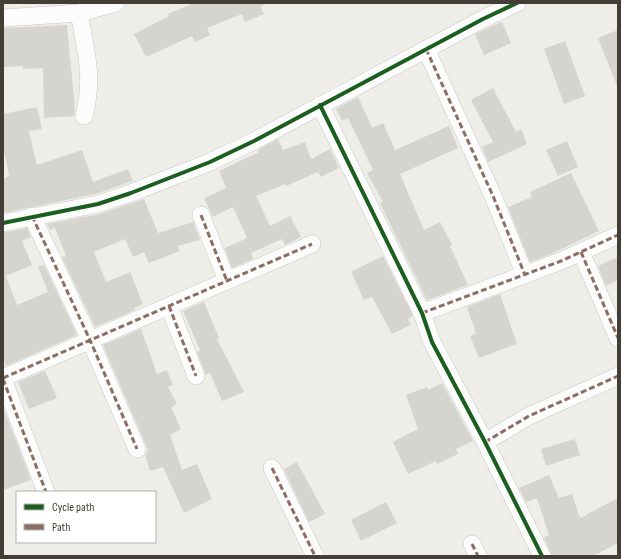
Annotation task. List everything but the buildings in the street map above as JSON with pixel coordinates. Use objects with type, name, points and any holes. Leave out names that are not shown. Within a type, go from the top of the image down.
[{"type":"street","points":[[3,18],[79,13],[116,3]]},
{"type":"street","points":[[3,223],[98,204],[179,175],[234,152],[426,49],[517,3]]},
{"type":"street","points":[[79,13],[90,69],[88,101],[84,116]]},
{"type":"street","points":[[426,49],[493,196],[525,275]]},
{"type":"street","points":[[320,105],[422,313],[432,342],[485,442],[542,556]]},
{"type":"street","points":[[201,215],[227,281]]},
{"type":"street","points":[[32,216],[90,340],[136,449]]},
{"type":"street","points":[[422,313],[525,275],[618,235]]},
{"type":"street","points":[[46,491],[3,378],[312,244]]},
{"type":"street","points":[[581,252],[618,338]]},
{"type":"street","points":[[168,306],[196,376]]},
{"type":"street","points":[[485,442],[529,416],[618,376]]},
{"type":"street","points":[[272,468],[315,556]]},
{"type":"marked path","points":[[426,49],[493,196],[525,275]]},
{"type":"marked path","points":[[201,215],[227,281]]},
{"type":"marked path","points":[[32,216],[90,340],[137,449]]},
{"type":"marked path","points":[[422,313],[561,261],[618,235]]},
{"type":"marked path","points":[[3,378],[312,244]]},
{"type":"marked path","points":[[581,252],[618,338]]},
{"type":"marked path","points":[[169,306],[196,376]]},
{"type":"marked path","points":[[485,442],[529,416],[618,376]]},
{"type":"marked path","points":[[3,379],[46,491]]},
{"type":"marked path","points":[[272,468],[315,556]]},
{"type":"marked path","points":[[472,544],[478,556]]},
{"type":"cycle path","points":[[3,223],[98,204],[131,193],[210,162],[254,141],[483,19],[517,3]]},
{"type":"cycle path","points":[[320,105],[422,313],[432,342],[485,442],[542,556]]}]
